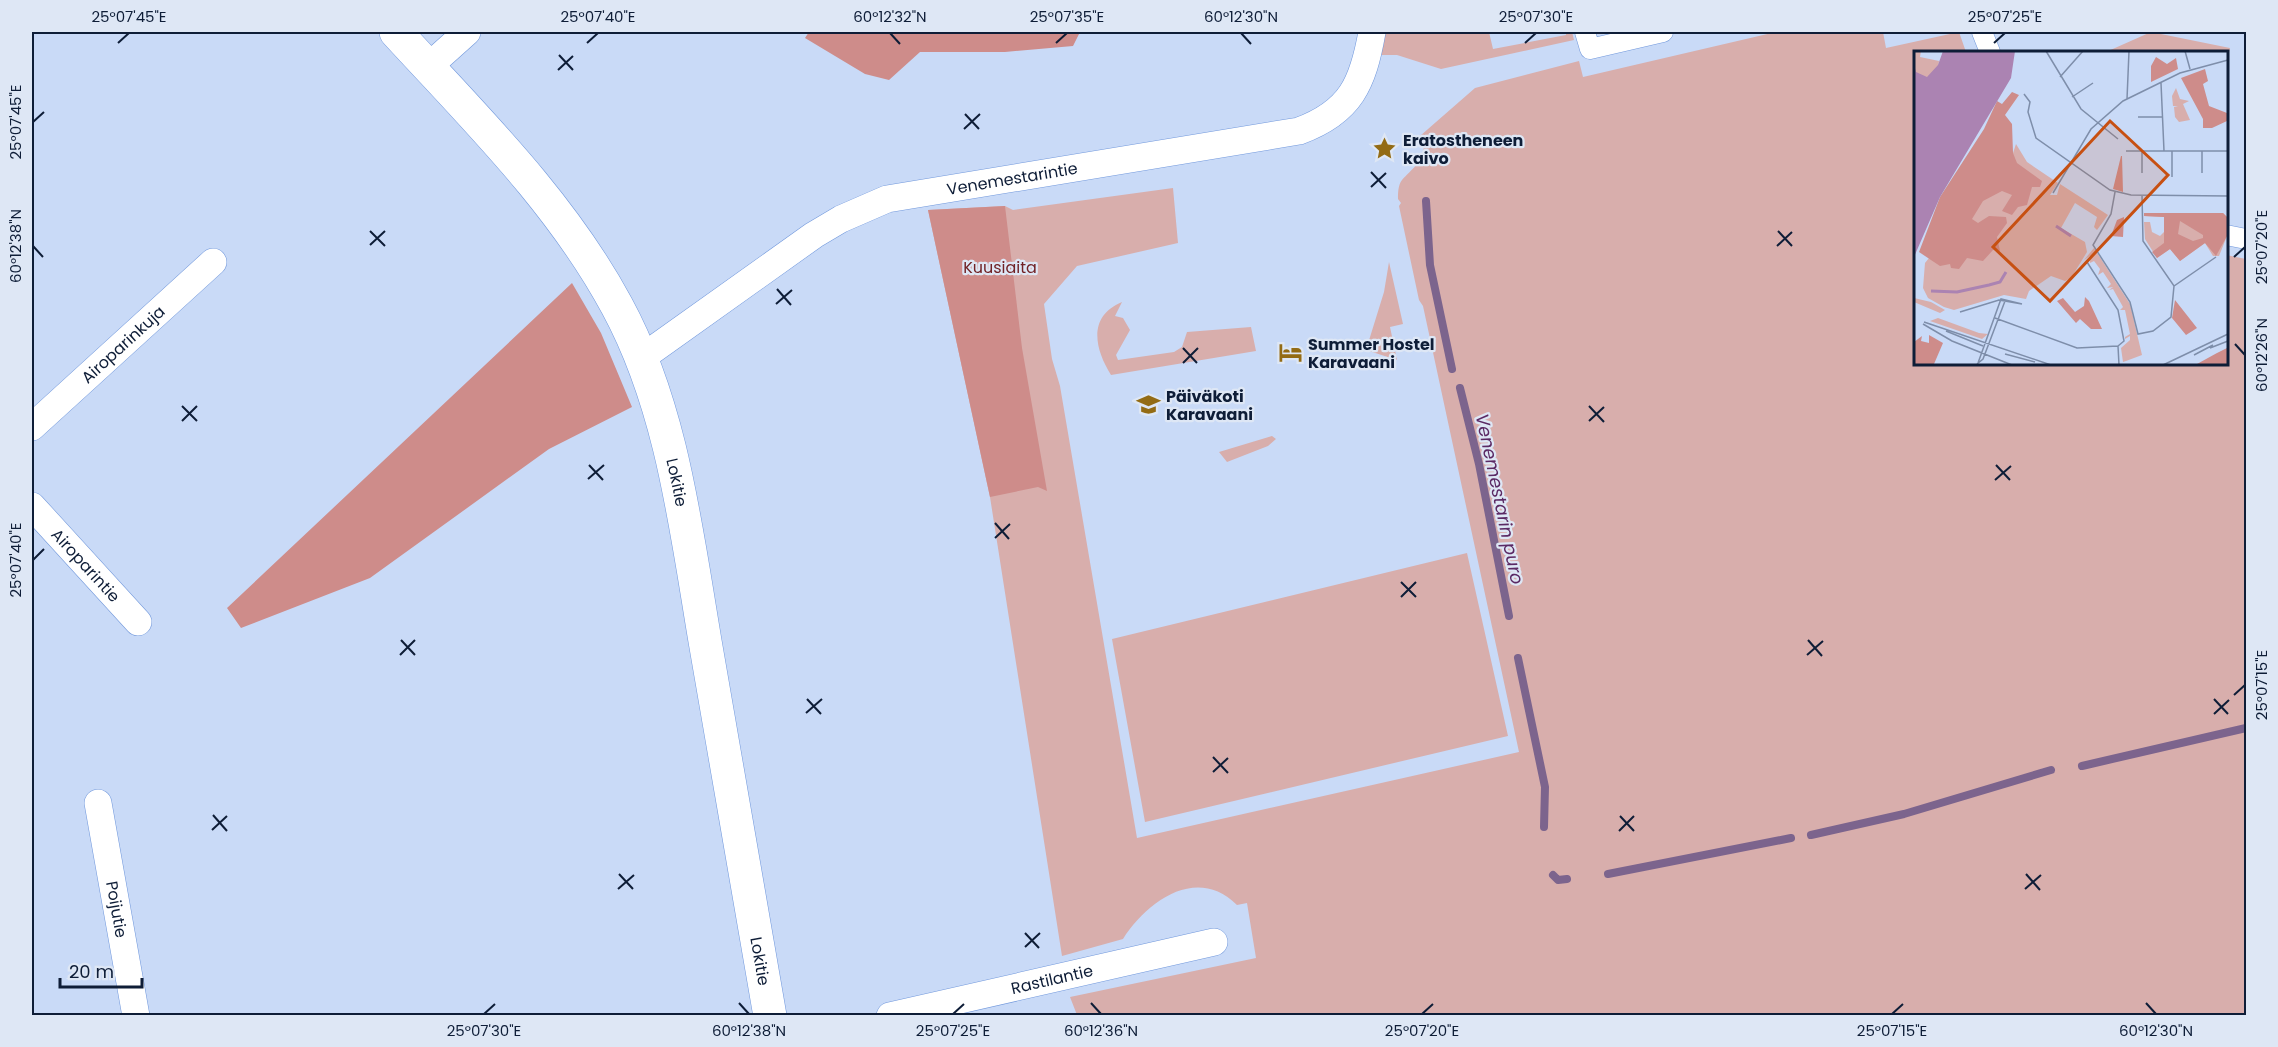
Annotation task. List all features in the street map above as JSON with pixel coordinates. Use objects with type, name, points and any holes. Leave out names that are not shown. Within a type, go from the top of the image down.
[{"type":"street","name":"Lokitie","points":[[396,32],[555,209],[603,280],[619,309],[640,359],[664,428],[680,500],[770,1016]]},
{"type":"street","points":[[428,67],[467,32]]},
{"type":"street","name":"Venemestarintie","points":[[640,359],[814,235],[841,219],[887,199],[1299,131],[1311,126],[1343,104],[1358,85],[1364,72],[1372,32]]},
{"type":"street","points":[[1585,32],[1590,49],[1663,32]]},
{"type":"street","points":[[1982,32],[1990,51]]},
{"type":"street","points":[[2227,235],[2247,239]]},
{"type":"street","name":"Airoparinkuja","points":[[32,427],[213,262]]},
{"type":"street","name":"Airoparintie","points":[[32,506],[138,622]]},
{"type":"street","name":"Poijutie","points":[[98,803],[136,1016]]},
{"type":"street","name":"Rastilantie","points":[[890,1016],[1214,942]]},
{"type":"green space","points":[[809,32],[1080,32],[1073,46],[1005,52],[920,52],[889,80],[865,74],[805,38]]},
{"type":"green space","points":[[1384,32],[1489,32],[1493,49],[1566,35],[1566,32],[1572,32],[1574,40],[1441,69],[1397,55],[1380,55]]},
{"type":"green space","name":"Kuusiaita","points":[[1776,32],[1883,32],[1886,48],[1959,32],[1966,51],[1914,51],[1914,364],[2227,364],[2227,255],[2246,259],[2246,1015],[1077,1015],[1070,997],[1256,958],[1247,903],[1237,905],[1222,893],[1206,888],[1190,888],[1159,901],[1145,912],[1123,939],[1062,956],[990,497],[928,210],[1005,206],[1013,210],[1173,188],[1178,243],[1077,266],[1044,304],[1137,838],[1519,752],[1423,306],[1419,300],[1399,206],[1401,203],[1398,199],[1398,189],[1402,180],[1420,161],[1424,150],[1420,136],[1475,88],[1579,61],[1583,77]]},
{"type":"green space","points":[[2151,32],[2230,48],[2227,61],[2227,51],[2108,51]]},
{"type":"green space","name":"Kuusiaita","points":[[1005,206],[1022,348],[1047,491],[1038,487],[990,497],[928,210]]},
{"type":"green space","points":[[1389,262],[1403,324],[1390,327],[1397,360],[1366,350],[1384,292]]},
{"type":"green space","points":[[572,283],[601,333],[632,407],[549,449],[370,578],[241,628],[227,608]]},
{"type":"green space","points":[[1122,302],[1115,316],[1123,318],[1130,330],[1116,355],[1118,360],[1174,352],[1182,347],[1187,332],[1251,327],[1256,351],[1111,375],[1101,354],[1097,334],[1104,316],[1111,308]]},
{"type":"green space","points":[[1272,436],[1276,439],[1268,446],[1227,462],[1219,452]]},
{"type":"green space","points":[[1467,553],[1508,736],[1145,822],[1112,639]]},
{"type":"waterway","name":"Venemestarin puro","points":[[1426,201],[1430,265],[1452,369]]},
{"type":"waterway","name":"Venemestarin puro","points":[[1460,388],[1479,464],[1509,616]]},
{"type":"waterway","name":"Venemestarin puro","points":[[1518,658],[1545,787],[1544,827]]},
{"type":"waterway","points":[[2082,766],[2246,728]]},
{"type":"waterway","points":[[1811,835],[1904,814],[2051,770]]},
{"type":"waterway","points":[[1608,874],[1791,838]]},
{"type":"waterway","points":[[1553,875],[1558,880],[1567,879]]},
{"type":"place","name":"Eratostheneen kaivo","points":[[1385,149]]},
{"type":"place","name":"Summer Hostel Karavaani","points":[[1290,353]]},
{"type":"place","name":"Päiväkoti Karavaani","points":[[1148,405]]}]
